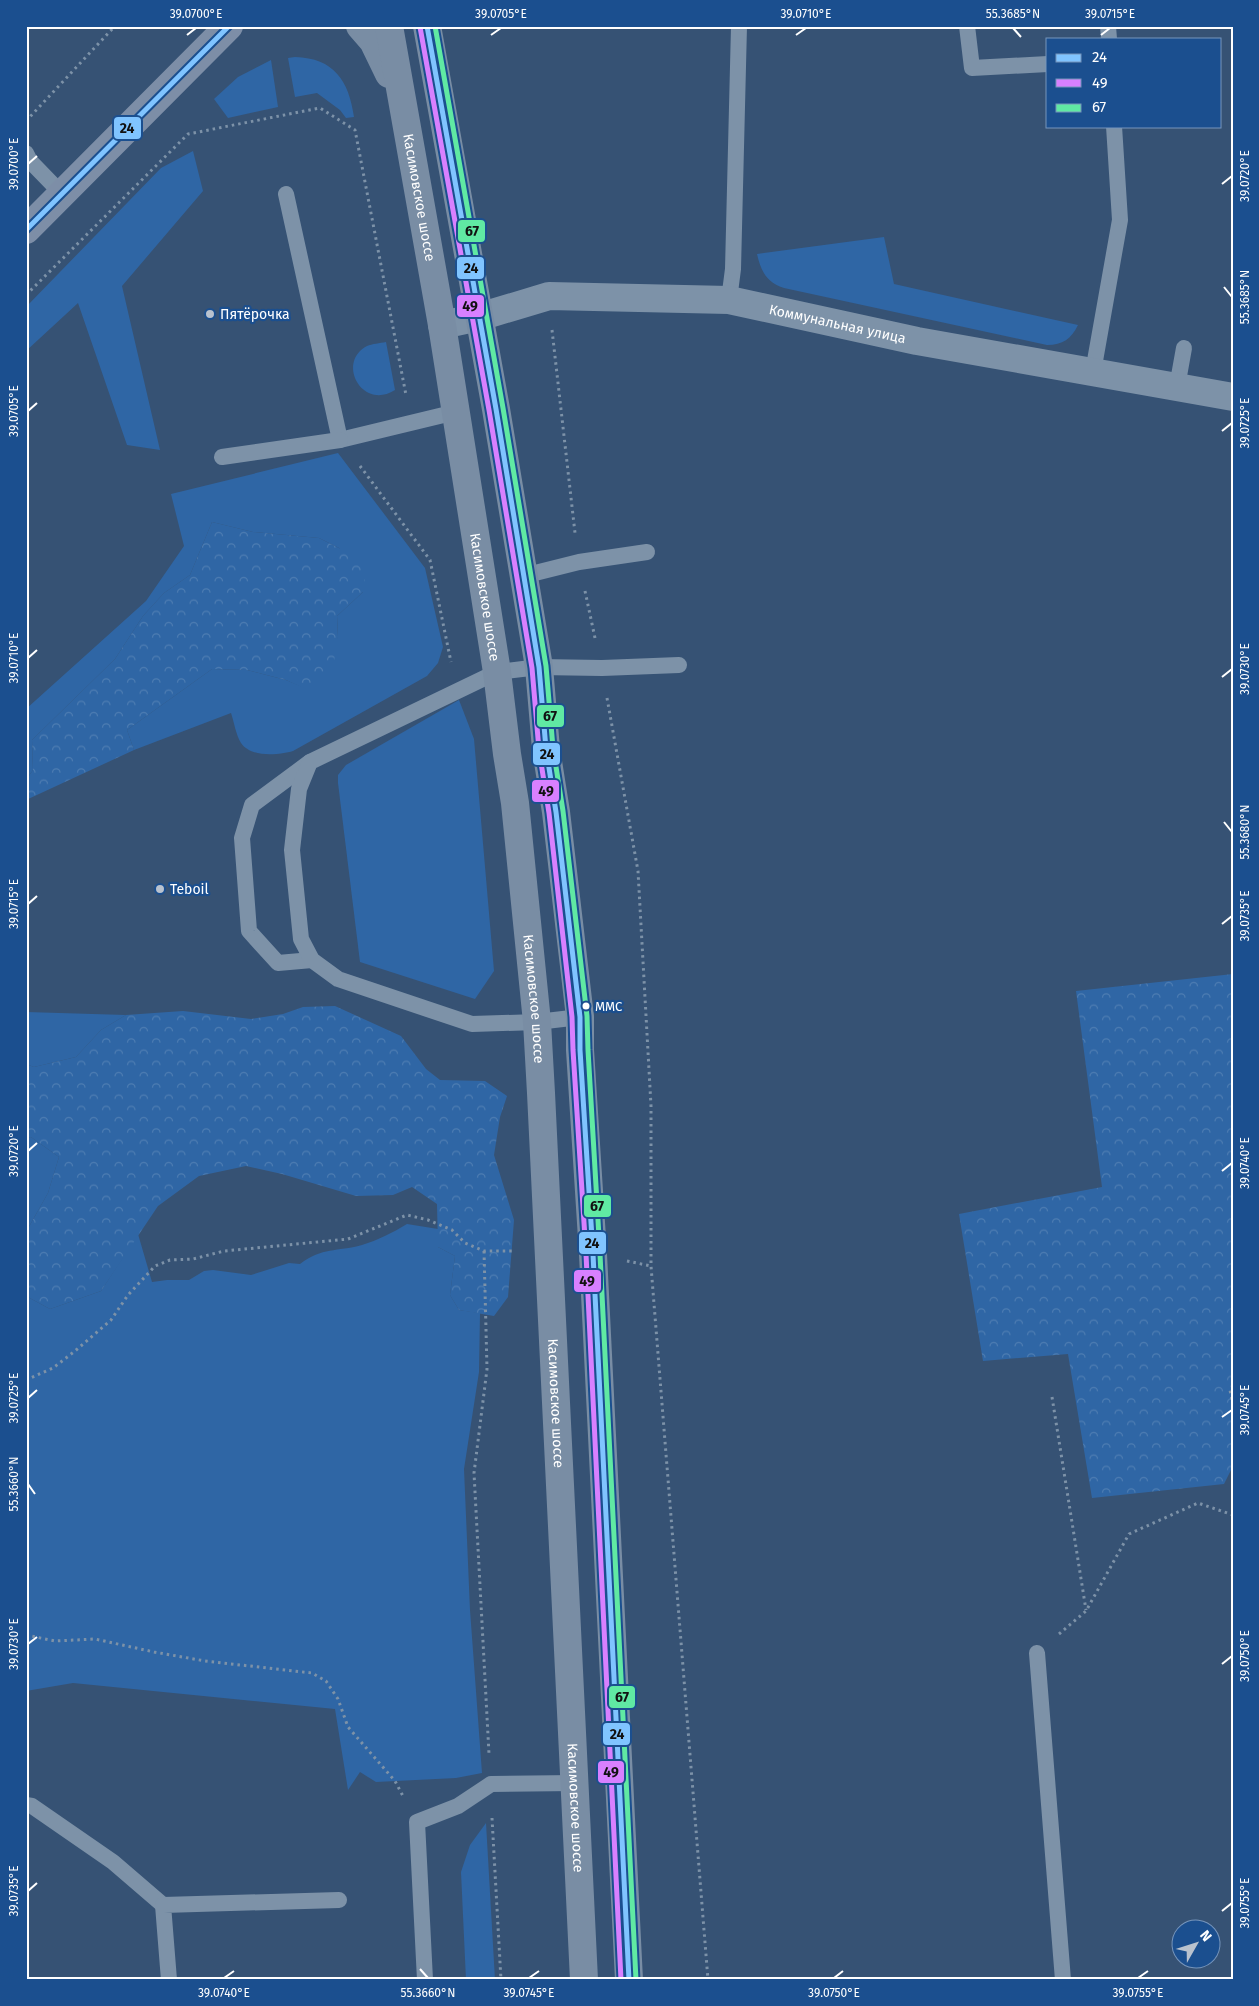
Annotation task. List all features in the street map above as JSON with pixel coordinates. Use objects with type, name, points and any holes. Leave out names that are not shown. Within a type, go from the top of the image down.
[{"type":"main road","points":[[26,230],[222,34],[240,26]]},
{"type":"main road","points":[[360,26],[373,41],[403,103]]},
{"type":"main road","name":"Касимовское шоссе","points":[[389,26],[442,325],[497,672],[515,803],[537,1022],[584,1980]]},
{"type":"main road","points":[[427,26],[539,667],[546,748],[556,812],[580,1017],[580,1050],[594,1254],[629,1980]]},
{"type":"street","name":"Коммунальная улица","points":[[442,325],[479,317],[548,296],[729,300],[917,340],[1233,397]]},
{"type":"lane","points":[[729,300],[733,269],[739,26]]},
{"type":"lane","points":[[967,26],[972,68],[1046,64]]},
{"type":"lane","points":[[1093,372],[1120,220],[1114,128]]},
{"type":"lane","points":[[26,153],[30,161],[62,194]]},
{"type":"lane","points":[[286,194],[340,440]]},
{"type":"lane","points":[[1177,387],[1184,348]]},
{"type":"lane","points":[[222,457],[340,440],[456,412]]},
{"type":"lane","points":[[523,576],[579,562],[647,552]]},
{"type":"lane","points":[[312,960],[278,963],[249,930],[242,838],[252,805],[310,762],[497,672],[539,667],[602,668],[679,665]]},
{"type":"lane","points":[[310,762],[299,789],[292,850],[301,939],[312,960],[338,979],[472,1024],[537,1022],[580,1017]]},
{"type":"lane","points":[[1037,1652],[1063,1980]]},
{"type":"lane","points":[[425,1980],[417,1822],[458,1806],[491,1784],[575,1783]]},
{"type":"lane","points":[[26,1805],[32,1806],[112,1862],[163,1904],[339,1900]]},
{"type":"lane","points":[[163,1904],[169,1980]]},
{"type":"path","points":[[26,121],[114,26]]},
{"type":"path","points":[[26,295],[188,134],[320,108],[355,130],[411,422]]},
{"type":"path","points":[[548,296],[579,562],[602,668],[638,871],[652,1106],[651,1266],[708,1980]]},
{"type":"path","points":[[26,1380],[54,1368],[82,1345],[111,1320],[128,1295],[155,1266],[170,1260],[193,1259],[224,1251],[348,1239],[407,1215],[428,1220],[452,1230],[464,1243],[484,1251],[487,1369],[474,1473],[501,1980]]},
{"type":"path","points":[[1233,1384],[1230,1390],[1233,1405]]},
{"type":"path","points":[[1052,1397],[1086,1611]]},
{"type":"path","points":[[1037,1652],[1086,1611],[1129,1534],[1198,1502],[1233,1515]]},
{"type":"path","points":[[26,1635],[54,1641],[95,1639],[205,1661],[312,1673],[326,1681],[338,1699],[348,1727],[395,1781],[417,1822]]},
{"type":"green space","points":[[288,58],[309,58],[320,62],[337,74],[348,93],[354,117],[346,118],[340,110],[317,93],[295,97]]},
{"type":"green space","points":[[271,60],[278,107],[228,118],[214,99],[238,77]]},
{"type":"green space","points":[[193,151],[203,191],[122,286],[160,450],[127,445],[78,303],[26,351],[26,307],[161,168]]},
{"type":"green space","points":[[884,237],[894,284],[1078,325],[1066,340],[1058,344],[1047,345],[784,288],[773,283],[765,275],[757,254]]},
{"type":"green space","points":[[386,342],[395,390],[383,395],[372,394],[363,390],[357,382],[354,363],[358,353],[367,346]]},
{"type":"green space","points":[[338,453],[425,568],[443,647],[438,663],[427,676],[293,751],[280,754],[266,754],[246,748],[238,736],[231,713],[134,750],[127,730],[212,669],[247,670],[286,680],[310,690],[338,637],[337,616],[363,592],[339,548],[319,538],[253,532],[212,522],[190,575],[164,593],[143,616],[115,659],[32,740],[33,770],[26,780],[26,709],[146,601],[184,546],[171,494]]},
{"type":"green space","points":[[212,522],[253,532],[319,538],[339,548],[366,572],[363,592],[337,616],[338,637],[332,673],[310,691],[286,680],[247,670],[212,669],[127,730],[134,750],[26,800],[26,780],[33,770],[32,740],[115,659],[143,616],[164,593],[190,575]]},
{"type":"green space","points":[[459,700],[474,739],[494,971],[475,999],[360,962],[338,783],[338,775],[346,765]]},
{"type":"green space","points":[[1233,974],[1233,1466],[1224,1484],[1092,1498],[1068,1354],[983,1361],[959,1214],[1102,1187],[1076,991]]},
{"type":"green space","points":[[335,1006],[401,1036],[426,1069],[440,1080],[485,1081],[507,1096],[500,1117],[494,1155],[514,1220],[508,1297],[494,1316],[459,1310],[450,1295],[455,1256],[438,1247],[437,1204],[412,1187],[393,1195],[356,1196],[282,1174],[246,1166],[199,1176],[158,1206],[101,1291],[50,1309],[26,1296],[26,1232],[48,1193],[59,1157],[31,1137],[26,1138],[26,1064],[34,1067],[76,1057],[101,1030],[126,1015],[183,1011],[251,1019],[283,1014],[303,1007]]},
{"type":"green space","points":[[26,1012],[126,1015],[101,1030],[76,1057],[34,1067],[26,1064]]},
{"type":"green space","points":[[31,1137],[59,1157],[48,1193],[26,1232],[26,1138]]},
{"type":"green space","points":[[407,1224],[438,1229],[438,1247],[455,1256],[450,1295],[459,1310],[480,1313],[479,1372],[464,1469],[470,1610],[482,1773],[456,1778],[376,1782],[360,1772],[348,1790],[335,1709],[73,1683],[26,1691],[26,1296],[50,1309],[101,1291],[138,1234],[152,1282],[189,1280],[204,1271],[213,1270],[251,1275],[289,1263],[300,1264],[323,1252],[368,1243]]},
{"type":"green space","points":[[486,1823],[495,1980],[466,1980],[461,1872],[470,1845]]},
{"type":"transit line","name":"24","points":[[26,230],[229,26]]},
{"type":"transit line","name":"24","points":[[427,26],[496,409],[539,667],[546,749],[556,812],[580,1017],[580,1050],[593,1254],[629,1980]]},
{"type":"transit line","name":"67","points":[[435,26],[503,408],[546,666],[553,748],[563,811],[587,1016],[636,1980]]},
{"type":"transit line","name":"49","points":[[420,27],[489,410],[532,668],[539,750],[549,813],[572,1017],[586,1254],[621,1980]]},
{"type":"place","name":"Пятёрочка","points":[[210,314]]},
{"type":"place","name":"Teboil","points":[[160,889]]},
{"type":"place","name":"ММС","points":[[586,1006]]}]
